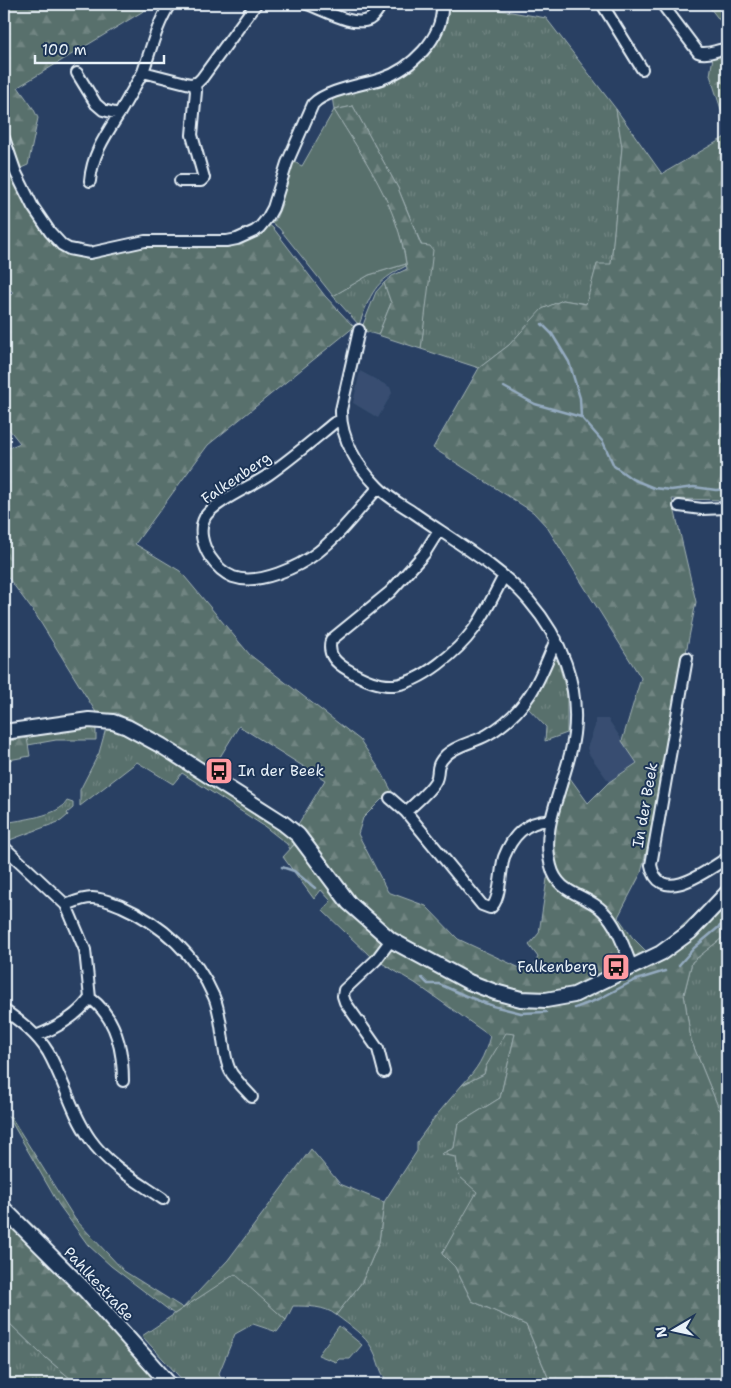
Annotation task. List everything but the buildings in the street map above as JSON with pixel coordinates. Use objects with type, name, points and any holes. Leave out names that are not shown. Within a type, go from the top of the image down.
[{"type":"street","points":[[90,182],[91,167],[98,147],[143,72],[162,17],[170,4]]},
{"type":"street","points":[[143,72],[190,84],[197,82],[202,78],[256,4]]},
{"type":"street","points":[[307,4],[342,18],[361,21],[372,18],[378,10],[379,4]]},
{"type":"street","points":[[4,138],[16,173],[33,207],[50,232],[68,249],[90,253],[145,241],[204,242],[237,239],[260,227],[271,212],[287,163],[313,104],[334,92],[384,78],[413,60],[429,44],[441,20],[442,4]]},
{"type":"street","points":[[602,4],[642,69]]},
{"type":"street","points":[[662,4],[698,52],[705,54],[727,49]]},
{"type":"street","points":[[77,73],[96,104],[103,110],[119,114]]},
{"type":"street","points":[[180,181],[201,181],[204,178],[192,135],[196,91],[194,83]]},
{"type":"street","points":[[360,330],[341,410],[344,432],[356,459],[378,488],[504,576],[530,601],[556,639],[570,674],[575,721],[570,756],[550,821],[550,865],[556,879],[568,890],[585,898],[604,911],[618,932],[632,967]]},
{"type":"street","name":"Falkenberg","points":[[341,420],[334,423],[267,476],[208,512],[202,528],[204,543],[208,552],[220,569],[228,575],[240,578],[258,578],[288,570],[318,552],[378,488]]},
{"type":"street","points":[[679,506],[702,510],[727,508]]},
{"type":"street","points":[[439,530],[424,554],[390,592],[331,640],[330,652],[341,666],[361,677],[386,684],[402,683],[428,671],[445,660],[475,629],[504,576]]},
{"type":"street","points":[[406,812],[436,781],[438,764],[454,748],[480,739],[498,728],[525,702],[538,683],[556,639]]},
{"type":"street","name":"In der Beek","points":[[687,658],[651,865],[653,875],[657,881],[663,884],[677,884],[697,878],[727,858]]},
{"type":"street","points":[[4,732],[89,720],[113,722],[143,735],[283,823],[298,836],[349,903],[391,940],[484,988],[515,998],[533,1001],[558,999],[574,995],[661,953],[676,944],[690,932],[727,893]]},
{"type":"street","points":[[390,798],[406,812],[482,904],[490,908],[496,903],[504,858],[513,840],[534,823],[550,821]]},
{"type":"street","points":[[4,847],[66,906],[85,950],[90,998],[68,1020],[36,1036]]},
{"type":"street","points":[[66,906],[90,898],[104,899],[133,912],[157,926],[178,944],[194,962],[213,995],[219,1010],[231,1073],[252,1097]]},
{"type":"street","points":[[384,1072],[378,1050],[345,1002],[343,996],[346,989],[376,960],[391,940]]},
{"type":"street","points":[[90,998],[99,1004],[113,1026],[121,1054],[123,1081]]},
{"type":"street","points":[[4,1010],[36,1036],[48,1052],[74,1112],[100,1152],[115,1167],[163,1199]]},
{"type":"street","name":"Pahlkestraße","points":[[4,1209],[86,1291],[169,1384]]},
{"type":"shaded area","points":[[360,371],[390,387],[392,393],[378,418],[353,403]]},
{"type":"shaded area","points":[[595,719],[608,719],[637,762],[609,782],[589,754],[587,748],[595,726]]},
{"type":"green space","points":[[4,4],[155,4],[18,87],[38,118],[28,165],[12,172],[62,251],[66,253],[170,244],[180,247],[198,248],[200,244],[210,245],[267,223],[274,229],[325,296],[354,327],[208,445],[135,544],[180,571],[250,655],[360,740],[382,773],[398,803],[387,794],[363,818],[358,834],[388,892],[426,906],[458,939],[522,969],[534,966],[538,957],[529,945],[539,933],[547,879],[555,867],[553,830],[570,778],[588,803],[609,782],[637,763],[622,741],[641,678],[547,527],[533,512],[433,448],[479,368],[509,345],[542,309],[563,300],[586,304],[597,264],[611,264],[622,147],[616,109],[662,174],[727,136],[727,500],[672,499],[696,602],[676,703],[665,774],[641,873],[618,917],[632,937],[648,953],[666,941],[706,904],[717,905],[727,911],[727,934],[692,962],[684,994],[691,1040],[719,1109],[727,1117],[727,1384],[551,1384],[526,1325],[472,1301],[455,1267],[442,1254],[477,1192],[459,1176],[456,1157],[441,1154],[454,1148],[458,1124],[500,1098],[515,1034],[506,1033],[486,1066],[484,1074],[462,1085],[480,1062],[490,1036],[415,983],[370,956],[323,911],[331,901],[321,890],[314,899],[283,857],[303,835],[297,826],[325,780],[239,726],[212,770],[117,713],[97,714],[36,615],[4,572],[4,450],[20,443],[4,423],[4,301],[13,292],[4,285]]},
{"type":"green space","points":[[444,4],[501,4],[500,10],[546,18],[616,109],[622,147],[611,265],[597,265],[586,304],[563,300],[543,309],[509,345],[479,368],[421,349],[432,250],[422,246],[398,188],[353,106],[334,110],[332,96],[378,86],[413,66],[437,41],[445,17]]},
{"type":"green space","points":[[707,4],[727,4],[727,30]]},
{"type":"green space","points":[[722,54],[727,57],[727,128],[710,75],[713,57]]},
{"type":"green space","points":[[353,106],[398,188],[421,245],[430,246],[433,250],[421,349],[378,335],[391,303],[384,283],[392,276],[407,269],[403,247],[389,205],[369,167],[334,110]]},
{"type":"green space","points":[[334,110],[368,165],[388,203],[396,222],[406,264],[369,275],[333,296],[279,228],[269,221],[270,219],[275,221],[282,204],[276,199],[290,160],[302,166]]},
{"type":"green space","points":[[406,264],[406,266],[380,283],[371,296],[359,325],[333,296],[369,275]]},
{"type":"green space","points":[[384,283],[391,303],[378,335],[361,330],[376,292]]},
{"type":"green space","points":[[554,659],[558,661],[567,694],[567,733],[545,741],[546,727],[526,706]]},
{"type":"green space","points":[[96,726],[96,740],[56,740],[28,745],[27,738],[4,742],[4,737]]},
{"type":"green space","points":[[109,726],[129,732],[298,839],[290,849],[287,844],[264,826],[182,773],[173,784],[137,762],[80,806],[80,790],[99,753],[106,728]]},
{"type":"green space","points":[[27,738],[30,756],[4,761],[4,742]]},
{"type":"green space","points":[[67,801],[73,803],[73,808],[61,821],[7,841],[4,838],[4,823],[48,814],[63,806]]},
{"type":"green space","points":[[727,934],[727,949],[724,960],[727,965],[727,1117],[719,1109],[691,1040],[684,994],[692,962]]},
{"type":"green space","points":[[506,1032],[515,1034],[500,1098],[458,1124],[454,1148],[442,1154],[456,1157],[459,1176],[478,1192],[442,1254],[455,1267],[472,1301],[526,1325],[551,1384],[387,1384],[388,1382],[370,1345],[357,1331],[336,1315],[362,1282],[379,1242],[384,1202],[417,1151],[417,1142],[462,1085],[484,1074],[486,1066]]},
{"type":"green space","points":[[8,1116],[11,1117],[75,1219],[124,1271],[183,1308],[228,1260],[311,1149],[340,1184],[384,1202],[379,1242],[362,1282],[336,1315],[321,1308],[293,1306],[286,1320],[235,1274],[174,1314],[111,1266],[88,1245],[59,1205]]},
{"type":"green space","points":[[4,1198],[40,1232],[38,1249],[163,1384],[77,1384],[39,1352],[4,1318]]},
{"type":"green space","points":[[235,1273],[286,1320],[277,1332],[253,1324],[235,1334],[219,1373],[223,1384],[186,1384],[142,1336]]},
{"type":"green space","points":[[4,1318],[39,1352],[77,1384],[4,1384]]},
{"type":"green space","points":[[339,1326],[362,1345],[350,1359],[339,1359],[336,1362],[318,1355]]},
{"type":"waterway","points":[[542,324],[552,334],[569,362],[580,398],[581,417],[603,442],[614,466],[632,479],[654,488],[671,490],[694,487],[716,490],[727,489]]},
{"type":"waterway","points":[[504,387],[535,404],[581,417]]},
{"type":"waterway","points":[[282,867],[294,871],[315,888]]},
{"type":"waterway","points":[[679,965],[694,948],[726,921]]},
{"type":"waterway","points":[[575,1008],[599,999],[633,981],[665,971]]},
{"type":"waterway","points":[[422,978],[428,984],[439,984],[493,1006],[521,1013],[546,1012]]},
{"type":"place","name":"In der Beek","points":[[219,771]]},
{"type":"place","name":"Falkenberg","points":[[616,967]]}]
